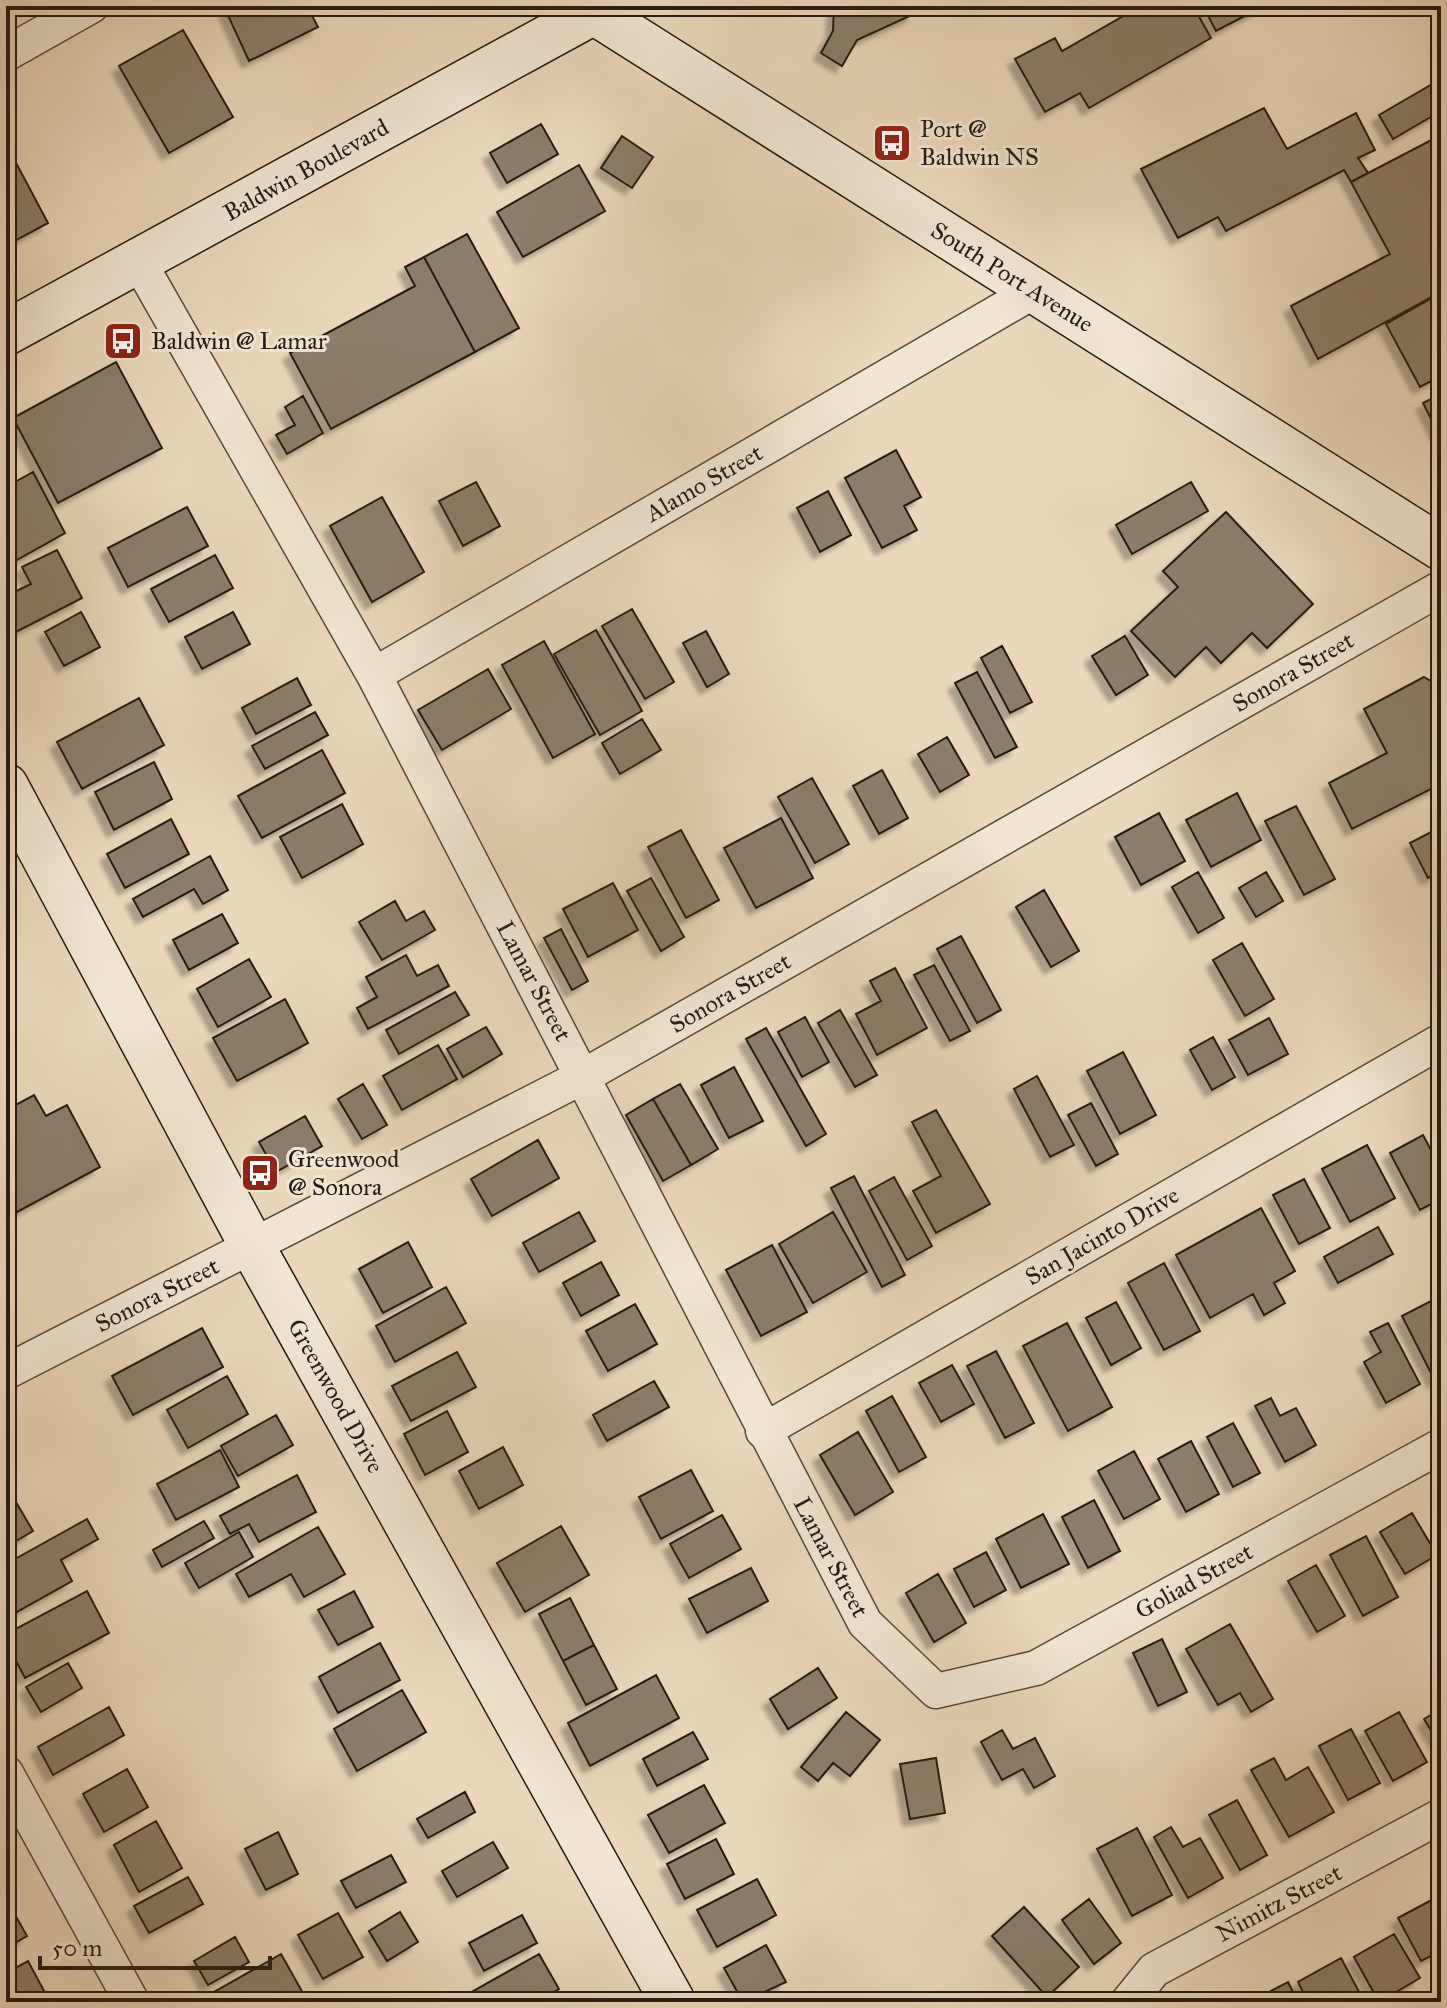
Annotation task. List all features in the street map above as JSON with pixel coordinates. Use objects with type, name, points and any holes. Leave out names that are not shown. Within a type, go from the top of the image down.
[{"type":"main road","name":"Baldwin Boulevard","points":[[6,333],[594,8]]},
{"type":"main road","name":"South Port Avenue","points":[[594,8],[1441,548]]},
{"type":"main road","name":"Greenwood Drive","points":[[6,786],[252,1246],[673,2002]]},
{"type":"street","points":[[6,54],[91,6]]},
{"type":"street","name":"Lamar Street","points":[[139,262],[374,675],[865,1623],[936,1691]]},
{"type":"street","name":"Alamo Street","points":[[374,675],[1034,291]]},
{"type":"street","name":"Sonora Street","points":[[6,1372],[584,1076],[1441,588]]},
{"type":"street","name":"San Jacinto Drive","points":[[763,1431],[1441,1041]]},
{"type":"street","name":"Goliad Street","points":[[936,1691],[1036,1668],[1441,1446]]},
{"type":"street","points":[[6,1773],[132,2002]]},
{"type":"street","name":"Nimitz Street","points":[[1128,2002],[1154,1970],[1441,1816]]},
{"type":"building","points":[[231,6],[307,6],[318,27],[249,61],[225,9]]},
{"type":"building","points":[[834,6],[910,6],[914,14],[857,40],[842,66],[821,53],[833,31]]},
{"type":"building","points":[[1141,6],[1193,6],[1211,38],[1089,108],[1080,93],[1045,112],[1015,59],[1055,38],[1062,51]]},
{"type":"building","points":[[1203,6],[1264,6],[1216,31]]},
{"type":"building","points":[[183,30],[233,117],[169,153],[119,66]]},
{"type":"building","points":[[1441,79],[1441,111],[1393,139],[1379,115]]},
{"type":"building","points":[[1264,108],[1287,149],[1356,113],[1375,150],[1358,158],[1368,173],[1351,182],[1344,170],[1226,231],[1218,217],[1178,238],[1141,169]]},
{"type":"building","points":[[541,124],[558,154],[507,183],[490,153]]},
{"type":"building","points":[[1441,135],[1441,292],[1318,359],[1291,306],[1390,254],[1351,182]]},
{"type":"building","points":[[622,136],[653,157],[632,188],[601,168]]},
{"type":"building","points":[[6,144],[48,223],[11,243],[6,234]]},
{"type":"building","points":[[579,165],[605,211],[523,257],[497,212]]},
{"type":"building","points":[[467,234],[519,328],[475,352],[424,257]]},
{"type":"building","points":[[424,257],[475,352],[331,429],[290,353],[415,286],[405,267]]},
{"type":"building","points":[[1441,293],[1441,376],[1420,387],[1386,324]]},
{"type":"building","points":[[116,362],[162,448],[58,503],[13,418]]},
{"type":"building","points":[[1441,394],[1441,439],[1423,403]]},
{"type":"building","points":[[303,396],[323,433],[287,454],[276,435],[295,425],[285,407]]},
{"type":"building","points":[[896,450],[921,497],[904,506],[917,530],[882,548],[845,478]]},
{"type":"building","points":[[33,472],[65,533],[6,566],[6,487]]},
{"type":"building","points":[[476,482],[500,526],[463,546],[439,501]]},
{"type":"building","points":[[1191,482],[1208,511],[1132,554],[1116,525]]},
{"type":"building","points":[[828,491],[851,535],[820,552],[797,508]]},
{"type":"building","points":[[382,497],[424,572],[372,602],[330,526]]},
{"type":"building","points":[[187,507],[208,546],[128,587],[108,548]]},
{"type":"building","points":[[1226,512],[1313,604],[1267,648],[1252,633],[1221,663],[1206,647],[1175,677],[1131,631],[1178,587],[1163,571]]},
{"type":"building","points":[[57,550],[82,598],[6,637],[6,596],[31,584],[22,567]]},
{"type":"building","points":[[215,555],[233,588],[169,622],[151,589]]},
{"type":"building","points":[[632,609],[674,682],[645,699],[602,626]]},
{"type":"building","points":[[81,612],[100,647],[64,666],[45,632]]},
{"type":"building","points":[[233,612],[250,644],[202,669],[185,637]]},
{"type":"building","points":[[596,630],[642,711],[600,735],[554,654]]},
{"type":"building","points":[[706,631],[729,674],[707,687],[683,643]]},
{"type":"building","points":[[1125,636],[1148,675],[1116,695],[1092,656]]},
{"type":"building","points":[[544,641],[595,734],[553,758],[502,665]]},
{"type":"building","points":[[1002,646],[1032,702],[1010,713],[981,658]]},
{"type":"building","points":[[488,669],[511,709],[442,750],[418,710]]},
{"type":"building","points":[[977,672],[1017,747],[995,758],[955,683]]},
{"type":"building","points":[[1424,677],[1441,687],[1441,784],[1352,829],[1329,783],[1387,753],[1364,709]]},
{"type":"building","points":[[297,678],[311,705],[256,734],[242,708]]},
{"type":"building","points":[[139,698],[164,745],[82,789],[57,742]]},
{"type":"building","points":[[315,712],[328,735],[265,769],[252,746]]},
{"type":"building","points":[[642,719],[661,750],[620,774],[602,743]]},
{"type":"building","points":[[947,737],[969,775],[940,792],[918,754]]},
{"type":"building","points":[[322,750],[345,793],[262,838],[238,796]]},
{"type":"building","points":[[154,762],[172,799],[114,830],[95,792]]},
{"type":"building","points":[[882,770],[908,818],[879,834],[853,786]]},
{"type":"building","points":[[812,778],[849,844],[815,863],[778,797]]},
{"type":"building","points":[[1237,793],[1261,840],[1211,867],[1186,820]]},
{"type":"building","points":[[342,804],[363,844],[302,878],[280,837]]},
{"type":"building","points":[[1296,806],[1335,879],[1304,895],[1265,821]]},
{"type":"building","points":[[1159,813],[1185,861],[1141,885],[1115,837]]},
{"type":"building","points":[[781,818],[813,878],[756,908],[724,848]]},
{"type":"building","points":[[171,819],[189,854],[125,888],[107,854]]},
{"type":"building","points":[[1441,827],[1441,871],[1428,878],[1410,843]]},
{"type":"building","points":[[681,830],[719,900],[686,918],[648,847]]},
{"type":"building","points":[[210,856],[228,890],[203,904],[194,889],[143,917],[133,899]]},
{"type":"building","points":[[1198,872],[1224,918],[1198,933],[1172,887]]},
{"type":"building","points":[[1266,872],[1283,901],[1256,917],[1239,888]]},
{"type":"building","points":[[651,878],[684,937],[661,951],[627,891]]},
{"type":"building","points":[[613,883],[638,930],[588,957],[563,909]]},
{"type":"building","points":[[1044,890],[1079,951],[1051,967],[1016,907]]},
{"type":"building","points":[[395,901],[406,921],[424,911],[435,930],[382,960],[359,922]]},
{"type":"building","points":[[222,914],[238,943],[189,970],[173,940]]},
{"type":"building","points":[[561,929],[588,981],[572,990],[544,938]]},
{"type":"building","points":[[961,936],[1001,1010],[977,1023],[937,949]]},
{"type":"building","points":[[1242,943],[1274,999],[1245,1016],[1213,960]]},
{"type":"building","points":[[406,955],[417,976],[438,965],[449,986],[368,1029],[357,1008],[377,997],[366,977]]},
{"type":"building","points":[[249,959],[271,997],[218,1027],[197,989]]},
{"type":"building","points":[[934,965],[970,1031],[950,1041],[914,975]]},
{"type":"building","points":[[895,968],[927,1028],[877,1055],[856,1014],[881,1001],[870,981]]},
{"type":"building","points":[[455,992],[469,1015],[399,1054],[386,1030]]},
{"type":"building","points":[[285,999],[308,1043],[237,1081],[213,1038]]},
{"type":"building","points":[[840,1010],[877,1075],[855,1087],[818,1023]]},
{"type":"building","points":[[805,1017],[829,1062],[802,1077],[778,1032]]},
{"type":"building","points":[[1269,1018],[1288,1054],[1248,1075],[1229,1040]]},
{"type":"building","points":[[486,1027],[502,1054],[463,1077],[447,1049]]},
{"type":"building","points":[[766,1028],[826,1134],[806,1146],[746,1039]]},
{"type":"building","points":[[1213,1037],[1235,1077],[1212,1090],[1190,1050]]},
{"type":"building","points":[[438,1045],[457,1079],[402,1110],[383,1076]]},
{"type":"building","points":[[1123,1052],[1156,1115],[1120,1134],[1087,1071]]},
{"type":"building","points":[[734,1067],[763,1121],[729,1138],[701,1085]]},
{"type":"building","points":[[1037,1076],[1074,1145],[1050,1157],[1014,1089]]},
{"type":"building","points":[[363,1084],[387,1125],[362,1139],[338,1099]]},
{"type":"building","points":[[680,1084],[718,1149],[691,1165],[653,1099]]},
{"type":"building","points":[[34,1095],[46,1116],[67,1105],[100,1167],[6,1218],[6,1110]]},
{"type":"building","points":[[653,1099],[691,1165],[663,1181],[626,1115]]},
{"type":"building","points":[[1091,1103],[1118,1154],[1096,1166],[1068,1115]]},
{"type":"building","points":[[936,1110],[990,1204],[936,1233],[913,1191],[941,1176],[912,1122]]},
{"type":"building","points":[[305,1116],[322,1146],[276,1172],[259,1142]]},
{"type":"building","points":[[1423,1135],[1441,1169],[1441,1199],[1420,1210],[1390,1153]]},
{"type":"building","points":[[538,1140],[559,1178],[492,1216],[471,1179]]},
{"type":"building","points":[[1367,1145],[1395,1198],[1350,1222],[1322,1169]]},
{"type":"building","points":[[854,1176],[905,1275],[882,1287],[831,1188]]},
{"type":"building","points":[[894,1177],[932,1246],[907,1260],[869,1191]]},
{"type":"building","points":[[1304,1179],[1330,1228],[1299,1244],[1273,1195]]},
{"type":"building","points":[[1261,1208],[1295,1271],[1274,1283],[1285,1303],[1264,1315],[1253,1294],[1210,1318],[1176,1255]]},
{"type":"building","points":[[579,1212],[595,1241],[539,1272],[523,1243]]},
{"type":"building","points":[[833,1212],[867,1272],[813,1303],[779,1244]]},
{"type":"building","points":[[1378,1227],[1393,1254],[1338,1283],[1324,1257]]},
{"type":"building","points":[[408,1242],[432,1287],[383,1313],[359,1269]]},
{"type":"building","points":[[772,1245],[807,1312],[761,1336],[726,1270]]},
{"type":"building","points":[[601,1262],[619,1295],[581,1316],[563,1283]]},
{"type":"building","points":[[1164,1263],[1200,1331],[1164,1350],[1128,1283]]},
{"type":"building","points":[[446,1287],[466,1323],[395,1362],[376,1326]]},
{"type":"building","points":[[1441,1296],[1441,1378],[1435,1381],[1402,1316]]},
{"type":"building","points":[[1116,1302],[1141,1348],[1111,1365],[1086,1318]]},
{"type":"building","points":[[635,1304],[657,1344],[608,1371],[586,1331]]},
{"type":"building","points":[[1067,1323],[1112,1407],[1068,1431],[1023,1346]]},
{"type":"building","points":[[1388,1323],[1420,1384],[1386,1403],[1364,1362],[1381,1352],[1370,1332]]},
{"type":"building","points":[[202,1328],[223,1367],[133,1415],[112,1376]]},
{"type":"building","points":[[996,1351],[1034,1423],[1005,1438],[967,1366]]},
{"type":"building","points":[[457,1352],[476,1387],[411,1421],[392,1386]]},
{"type":"building","points":[[952,1365],[974,1404],[941,1422],[919,1383]]},
{"type":"building","points":[[227,1376],[248,1414],[188,1448],[167,1410]]},
{"type":"building","points":[[654,1381],[669,1407],[607,1441],[593,1415]]},
{"type":"building","points":[[892,1396],[926,1457],[899,1472],[866,1411]]},
{"type":"building","points":[[1271,1398],[1280,1416],[1296,1408],[1316,1445],[1285,1462],[1255,1406]]},
{"type":"building","points":[[447,1411],[468,1452],[425,1475],[404,1434]]},
{"type":"building","points":[[276,1415],[293,1445],[238,1476],[221,1446]]},
{"type":"building","points":[[1233,1423],[1260,1473],[1233,1487],[1207,1437]]},
{"type":"building","points":[[858,1432],[893,1492],[855,1515],[820,1455]]},
{"type":"building","points":[[1191,1441],[1219,1494],[1186,1512],[1158,1459]]},
{"type":"building","points":[[503,1447],[523,1485],[479,1509],[459,1471]]},
{"type":"building","points":[[220,1450],[239,1487],[176,1520],[157,1484]]},
{"type":"building","points":[[1134,1451],[1160,1499],[1124,1519],[1098,1471]]},
{"type":"building","points":[[691,1470],[713,1511],[661,1539],[639,1497]]},
{"type":"building","points":[[297,1475],[316,1512],[259,1542],[249,1524],[230,1534],[220,1516]]},
{"type":"building","points":[[10,1492],[33,1531],[6,1547],[6,1495]]},
{"type":"building","points":[[1094,1500],[1120,1551],[1088,1568],[1062,1517]]},
{"type":"building","points":[[1412,1513],[1437,1555],[1405,1574],[1380,1532]]},
{"type":"building","points":[[1043,1514],[1069,1564],[1021,1588],[996,1539]]},
{"type":"building","points":[[722,1515],[741,1549],[689,1578],[670,1544]]},
{"type":"building","points":[[87,1519],[98,1539],[61,1560],[72,1581],[6,1618],[6,1564]]},
{"type":"building","points":[[204,1521],[214,1538],[162,1567],[153,1550]]},
{"type":"building","points":[[561,1526],[589,1575],[525,1612],[497,1563]]},
{"type":"building","points":[[318,1527],[345,1574],[304,1597],[291,1574],[249,1597],[236,1574]]},
{"type":"building","points":[[239,1532],[253,1557],[199,1588],[185,1563]]},
{"type":"building","points":[[1366,1536],[1398,1597],[1363,1616],[1330,1555]]},
{"type":"building","points":[[986,1552],[1006,1590],[974,1607],[954,1569]]},
{"type":"building","points":[[1316,1565],[1345,1616],[1317,1632],[1288,1581]]},
{"type":"building","points":[[751,1568],[768,1601],[707,1633],[689,1599]]},
{"type":"building","points":[[938,1574],[966,1623],[934,1642],[906,1593]]},
{"type":"building","points":[[87,1591],[109,1633],[25,1678],[6,1642],[6,1634]]},
{"type":"building","points":[[354,1591],[373,1627],[338,1645],[318,1610]]},
{"type":"building","points":[[570,1598],[594,1645],[563,1661],[539,1614]]},
{"type":"building","points":[[1230,1624],[1273,1699],[1251,1712],[1240,1693],[1218,1705],[1186,1649]]},
{"type":"building","points":[[1162,1639],[1187,1692],[1158,1706],[1133,1653]]},
{"type":"building","points":[[380,1643],[400,1680],[338,1713],[319,1677]]},
{"type":"building","points":[[594,1645],[617,1689],[586,1705],[563,1661]]},
{"type":"building","points":[[68,1663],[82,1688],[41,1712],[26,1687]]},
{"type":"building","points":[[818,1668],[837,1698],[788,1729],[770,1699]]},
{"type":"building","points":[[656,1675],[679,1718],[590,1766],[568,1723]]},
{"type":"building","points":[[402,1690],[426,1732],[357,1771],[334,1729]]},
{"type":"building","points":[[109,1707],[124,1735],[53,1775],[38,1747]]},
{"type":"building","points":[[1441,1709],[1441,1747],[1424,1719]]},
{"type":"building","points":[[846,1712],[880,1740],[850,1776],[833,1763],[818,1781],[801,1767]]},
{"type":"building","points":[[1399,1712],[1427,1762],[1393,1781],[1365,1731]]},
{"type":"building","points":[[1351,1729],[1380,1783],[1348,1800],[1319,1746]]},
{"type":"building","points":[[1002,1730],[1013,1749],[1035,1738],[1055,1776],[1034,1788],[1023,1769],[1002,1780],[981,1742]]},
{"type":"building","points":[[693,1732],[708,1759],[657,1786],[643,1759]]},
{"type":"building","points":[[936,1758],[945,1813],[910,1819],[900,1764]]},
{"type":"building","points":[[1274,1758],[1286,1780],[1308,1767],[1334,1812],[1289,1837],[1251,1770]]},
{"type":"building","points":[[127,1769],[148,1807],[104,1832],[83,1794]]},
{"type":"building","points":[[704,1785],[725,1823],[669,1853],[648,1815]]},
{"type":"building","points":[[465,1792],[475,1812],[428,1838],[417,1819]]},
{"type":"building","points":[[1237,1800],[1267,1855],[1240,1870],[1209,1815]]},
{"type":"building","points":[[156,1821],[182,1868],[139,1892],[114,1845]]},
{"type":"building","points":[[1171,1827],[1183,1847],[1200,1838],[1223,1878],[1188,1898],[1154,1837]]},
{"type":"building","points":[[1137,1828],[1172,1895],[1132,1916],[1097,1849]]},
{"type":"building","points":[[278,1832],[298,1874],[266,1890],[245,1849]]},
{"type":"building","points":[[716,1839],[734,1874],[685,1899],[667,1864]]},
{"type":"building","points":[[493,1842],[508,1868],[457,1897],[442,1871]]},
{"type":"building","points":[[391,1855],[406,1882],[356,1908],[341,1881]]},
{"type":"building","points":[[188,1877],[203,1904],[149,1933],[134,1906]]},
{"type":"building","points":[[757,1879],[776,1915],[717,1947],[697,1910]]},
{"type":"building","points":[[1439,1896],[1441,1951],[1421,1961],[1398,1918]]},
{"type":"building","points":[[1089,1899],[1121,1943],[1094,1964],[1062,1920]]},
{"type":"building","points":[[9,1904],[27,1936],[6,1948],[6,1905]]},
{"type":"building","points":[[1024,1907],[1079,1967],[1047,1997],[992,1936]]},
{"type":"building","points":[[400,1912],[418,1942],[387,1961],[369,1931]]},
{"type":"building","points":[[338,1913],[363,1957],[323,1979],[298,1935]]},
{"type":"building","points":[[522,1915],[537,1943],[484,1971],[469,1943]]},
{"type":"building","points":[[1394,1934],[1420,1978],[1379,2002],[1354,1957]]},
{"type":"building","points":[[235,1937],[249,1962],[208,1985],[194,1961]]},
{"type":"building","points":[[766,1945],[786,1982],[743,2002],[724,1968]]},
{"type":"building","points":[[281,1954],[308,2002],[210,2002],[207,1996]]},
{"type":"building","points":[[539,1954],[559,1989],[536,2002],[475,2002],[470,1993]]},
{"type":"building","points":[[1341,1958],[1364,2001],[1308,2002],[1298,1982]]},
{"type":"building","points":[[28,1961],[50,2002],[6,2002],[6,1973]]},
{"type":"building","points":[[1288,1982],[1298,2002],[1252,2001]]},
{"type":"place","name":"Port @ Baldwin NS","points":[[892,143]]},
{"type":"place","name":"Baldwin @ Lamar","points":[[123,341]]},
{"type":"place","name":"Greenwood @ Sonora","points":[[260,1173]]}]
